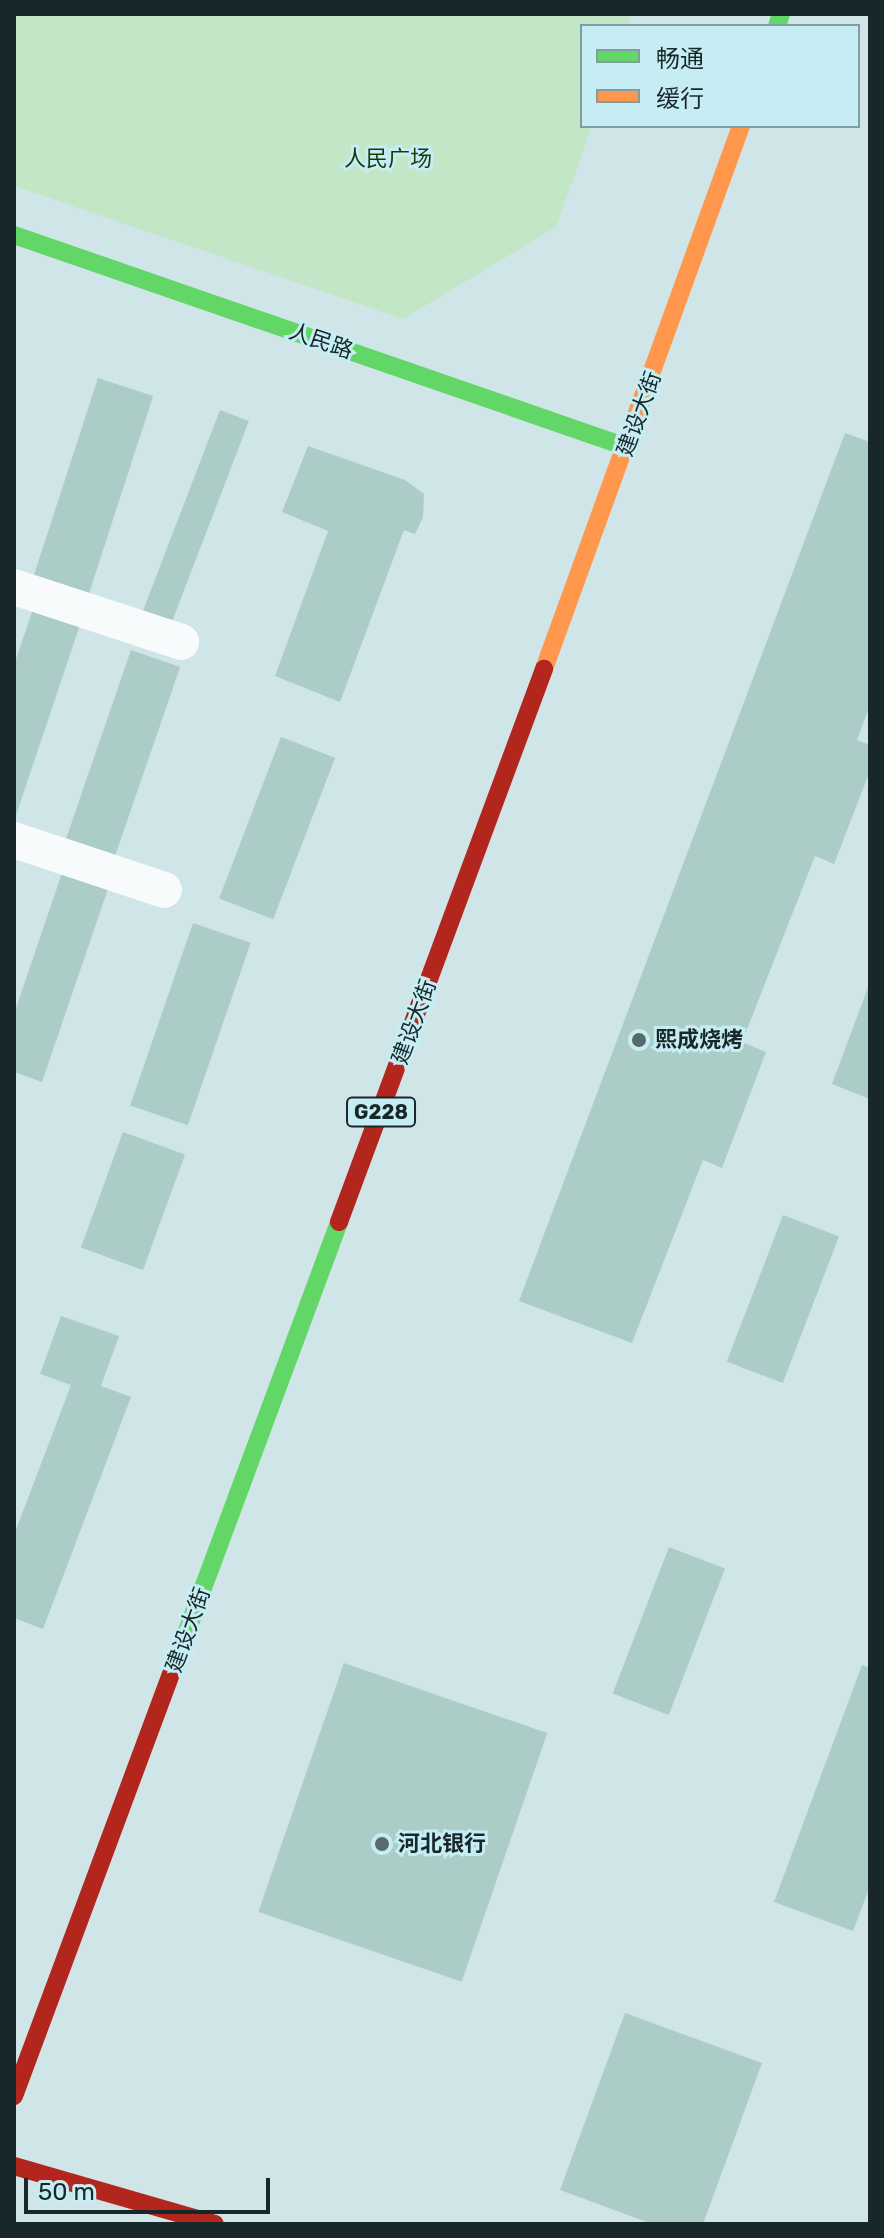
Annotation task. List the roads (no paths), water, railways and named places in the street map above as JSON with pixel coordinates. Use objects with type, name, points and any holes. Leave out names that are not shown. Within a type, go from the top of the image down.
[{"type":"main road","name":"建设大街","points":[[14,2096],[627,447],[740,128]]},
{"type":"main road","name":"人民路","points":[[14,235],[627,447]]},
{"type":"main road","points":[[14,2166],[215,2224]]},
{"type":"street","points":[[14,587],[181,642]]},
{"type":"street","points":[[14,840],[164,890]]},
{"type":"place","name":"熙成烧烤","points":[[639,1040]]},
{"type":"place","name":"河北银行","points":[[382,1844]]},
{"type":"park label","name":"人民广场","points":[[388,159]]}]
